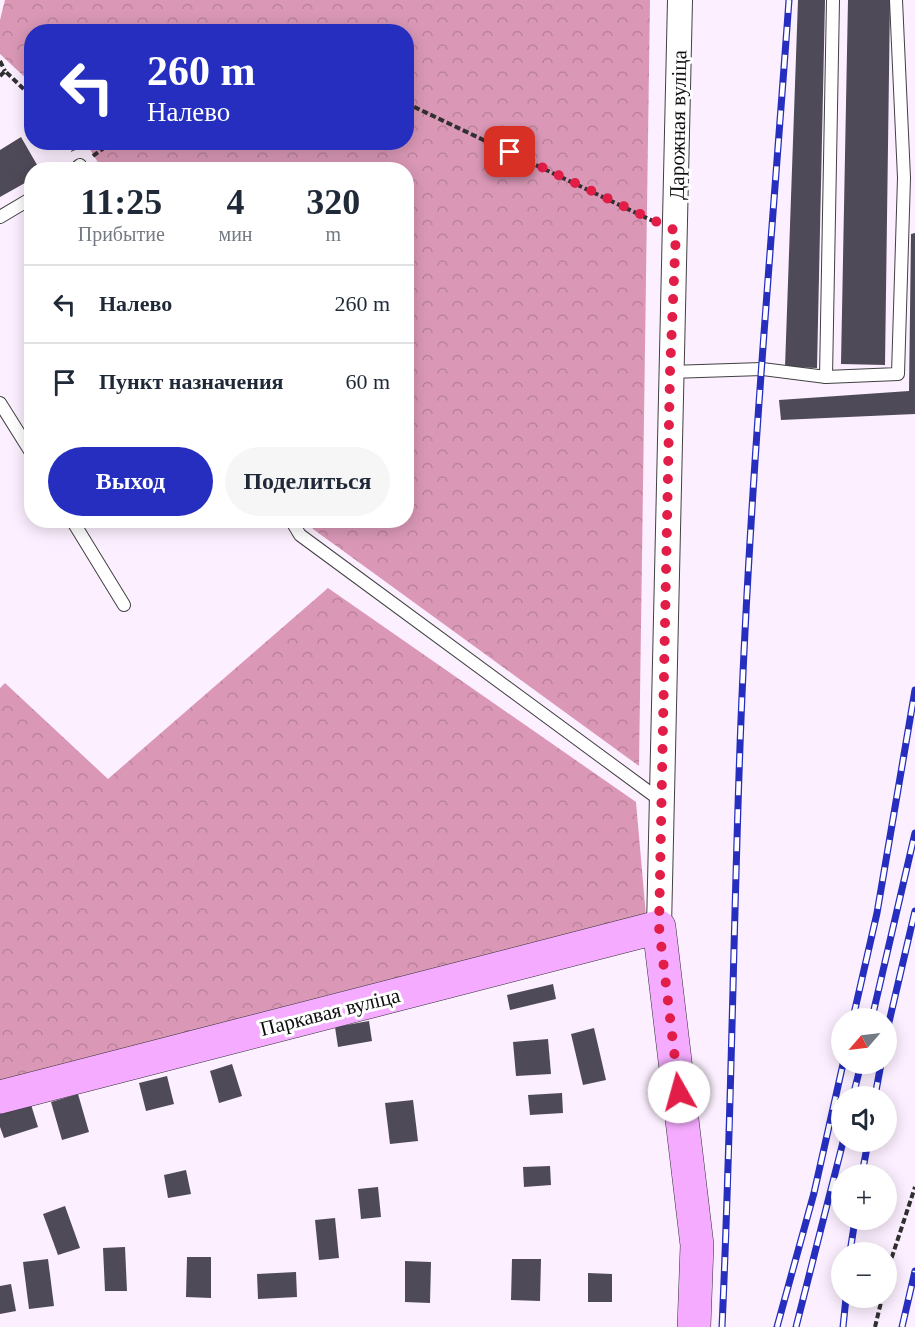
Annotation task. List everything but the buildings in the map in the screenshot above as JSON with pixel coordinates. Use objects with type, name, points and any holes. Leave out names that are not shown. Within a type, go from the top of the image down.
[{"type":"street","name":"Дарожная вуліца","points":[[680,0],[660,800],[659,927],[697,1245],[694,1327]]},
{"type":"street","name":"Паркавая вуліца","points":[[0,1097],[659,927]]},
{"type":"lane","points":[[826,377],[833,0]]},
{"type":"lane","points":[[670,372],[762,369],[826,377],[898,374],[904,178],[896,0]]},
{"type":"lane","points":[[0,217],[24,203]]},
{"type":"lane","points":[[0,403],[24,441]]},
{"type":"lane","points":[[77,528],[124,605]]},
{"type":"lane","points":[[296,528],[300,535],[660,800]]},
{"type":"path","points":[[0,61],[5,71],[24,89]]},
{"type":"path","points":[[0,76],[5,71]]},
{"type":"path","points":[[414,107],[676,231]]},
{"type":"path","points":[[87,162],[102,150]]},
{"type":"path","points":[[897,1242],[915,1187]]},
{"type":"path","points":[[875,1327],[880,1308]]},
{"type":"green space","points":[[5,0],[650,0],[639,766],[312,528],[414,528],[414,162],[98,162],[90,150],[414,150],[414,24],[24,24],[24,76],[0,54],[0,20]]},
{"type":"green space","points":[[328,588],[636,802],[646,916],[0,1082],[0,688],[5,683],[108,779]]},
{"type":"railway","points":[[722,1327],[744,653],[761,373],[789,0]]},
{"type":"railway","points":[[855,1008],[877,913],[915,690]]},
{"type":"railway","points":[[874,1008],[915,833]]},
{"type":"railway","points":[[892,1008],[915,911]]},
{"type":"railway","points":[[777,1327],[814,1193],[841,1074]]},
{"type":"railway","points":[[856,1086],[858,1074]]},
{"type":"railway","points":[[877,1086],[879,1074]]},
{"type":"railway","points":[[796,1327],[840,1152]]},
{"type":"railway","points":[[864,1164],[866,1152]]},
{"type":"railway","points":[[852,1242],[853,1230]]},
{"type":"railway","points":[[902,1327],[915,1271]]},
{"type":"railway","points":[[843,1327],[845,1308]]},
{"type":"route","points":[[510,152],[676,231],[670,372],[659,927],[679,1092]]}]
